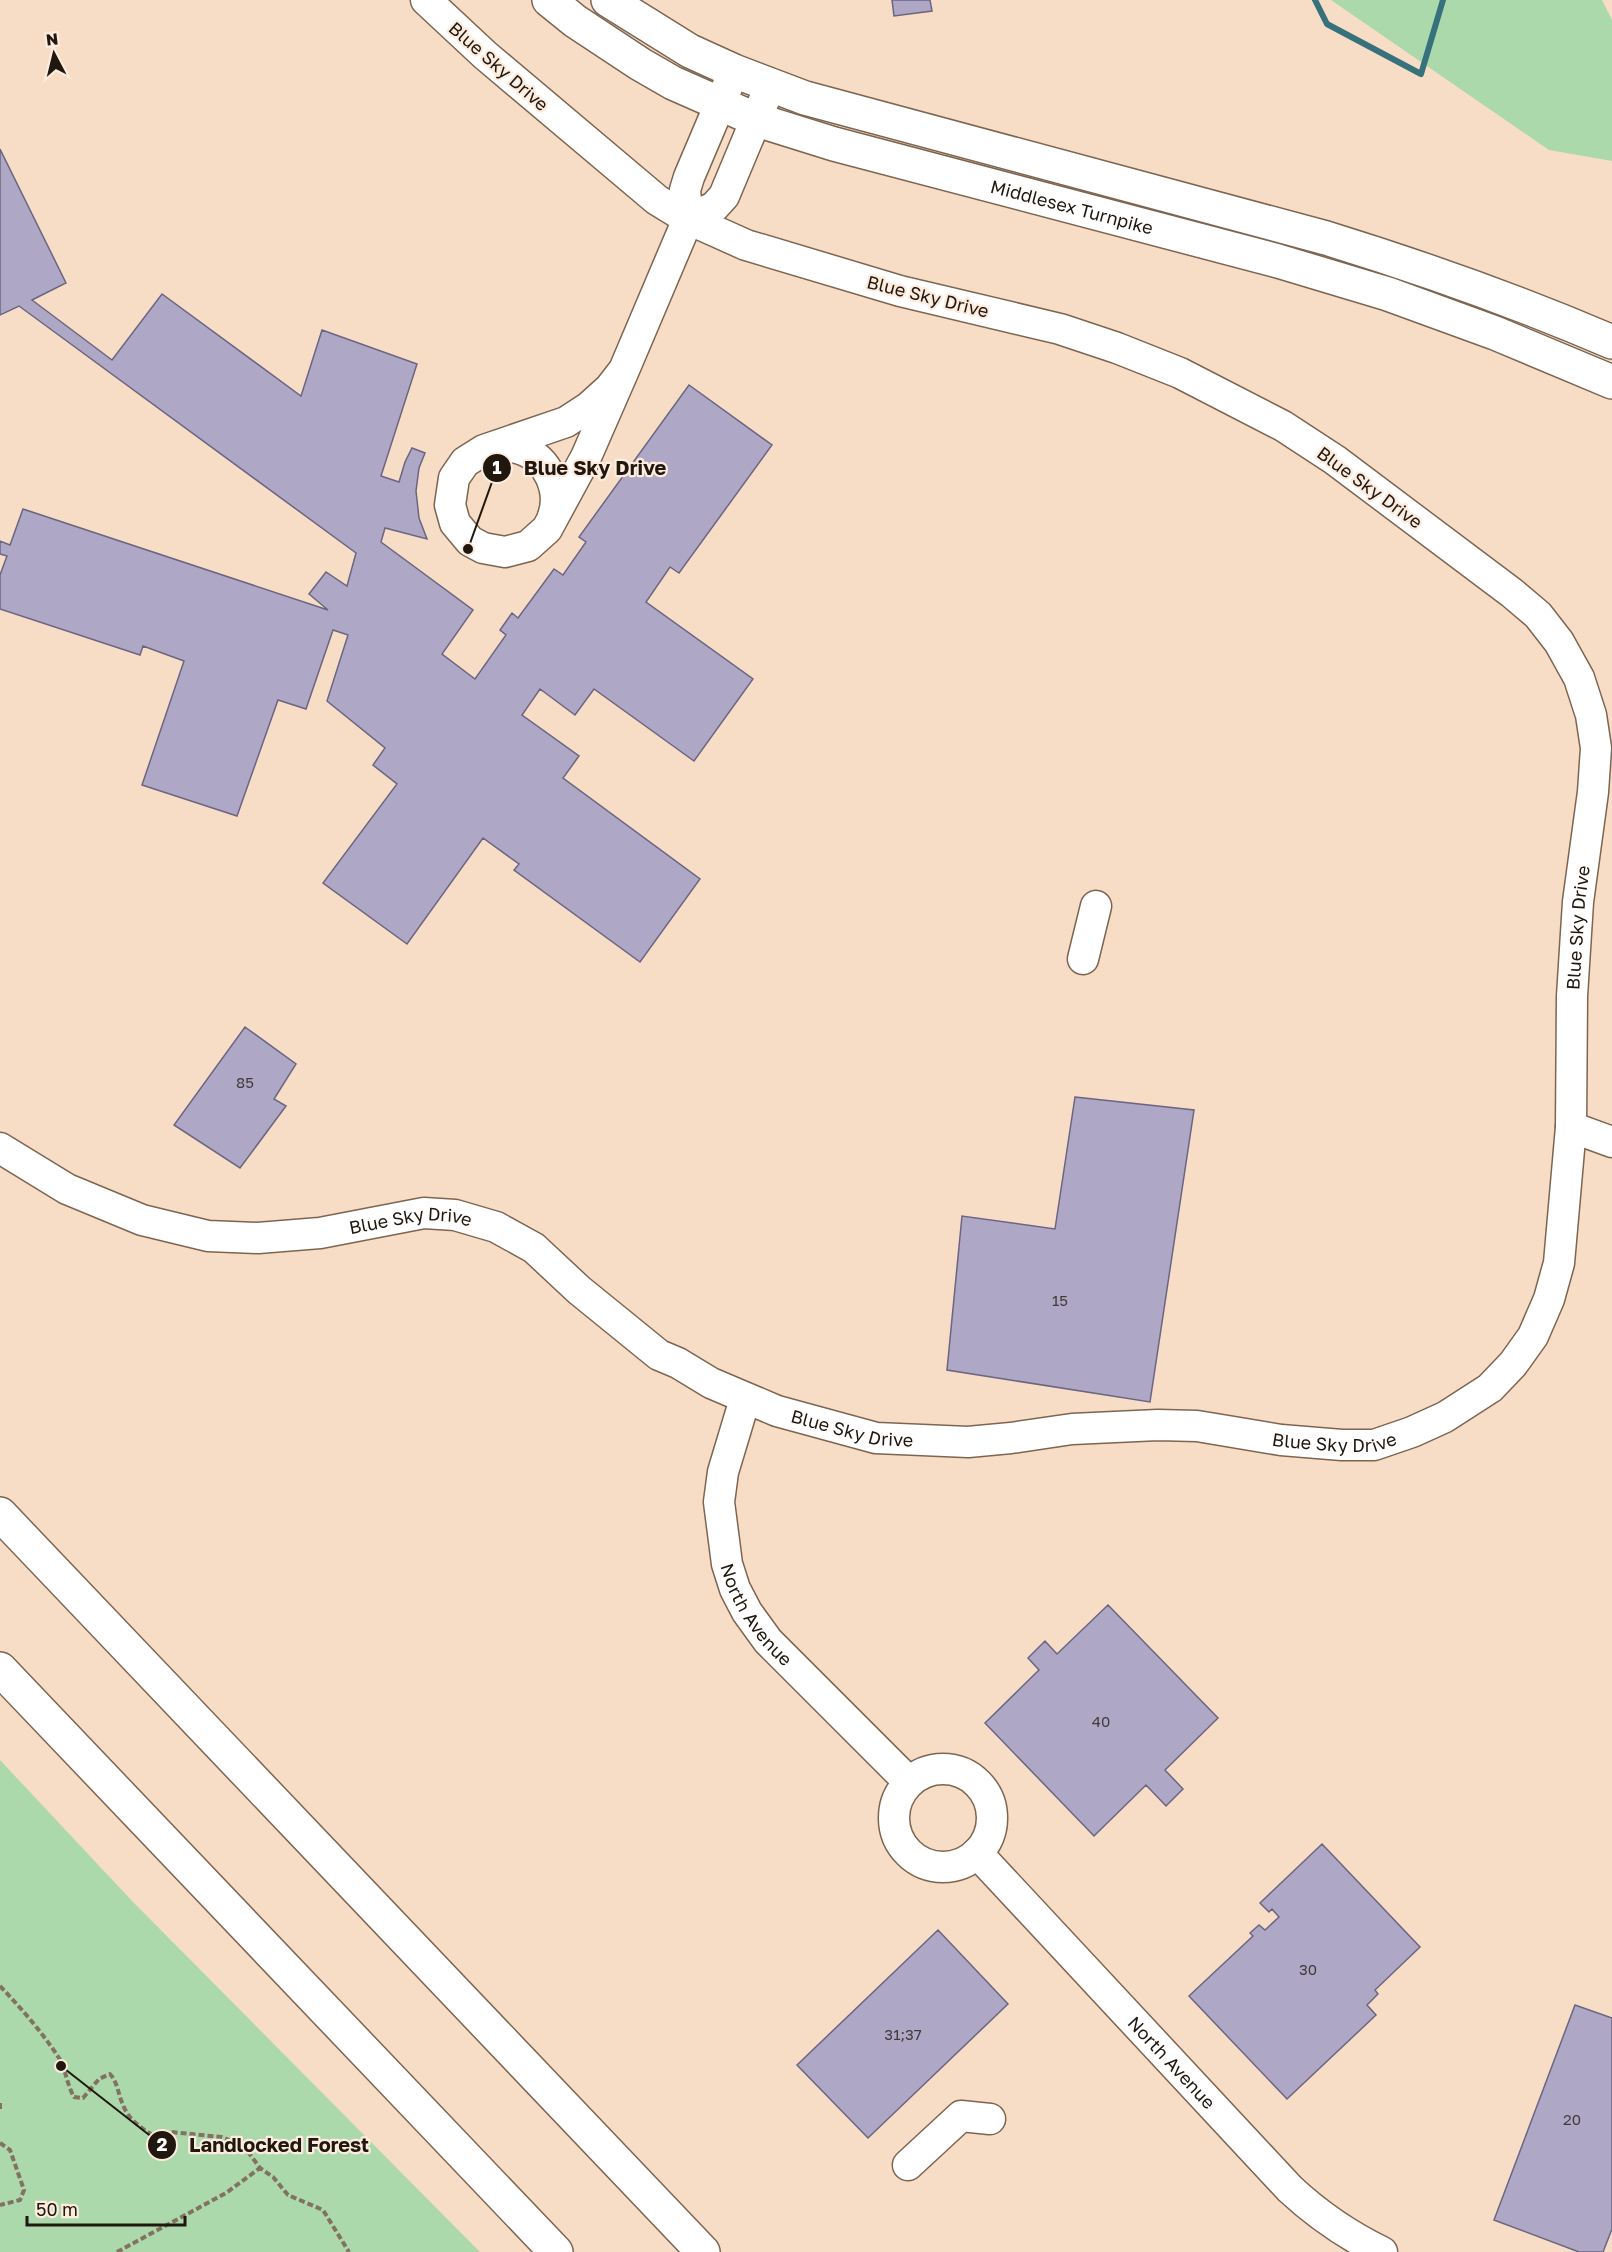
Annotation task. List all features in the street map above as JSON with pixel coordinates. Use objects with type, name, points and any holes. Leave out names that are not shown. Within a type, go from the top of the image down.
[{"type":"main road","name":"Middlesex Turnpike","points":[[549,0],[575,21],[640,64],[673,83],[757,120],[834,144],[1278,261],[1369,288],[1495,333],[1612,382]]},
{"type":"main road","name":"Middlesex Turnpike","points":[[608,0],[690,51],[770,86],[843,109],[1326,238],[1400,260],[1489,292],[1612,342]]},
{"type":"main road","points":[[0,1514],[703,2252]]},
{"type":"main road","points":[[0,1669],[556,2252]]},
{"type":"street","name":"Blue Sky Drive","points":[[0,1148],[67,1189],[142,1220],[208,1236],[258,1238],[320,1233],[424,1213],[456,1215],[496,1227],[534,1248],[579,1290],[659,1354],[711,1383],[777,1411],[876,1438],[968,1442],[1072,1428],[1158,1425],[1197,1426],[1281,1440],[1374,1445],[1403,1436],[1445,1417],[1490,1388],[1514,1364],[1533,1336],[1549,1299],[1559,1263],[1571,1127],[1572,996],[1578,902],[1596,748],[1592,715],[1579,678],[1559,642],[1538,615],[1335,459],[1235,399],[1180,373],[1060,329],[900,291],[746,245],[688,219],[657,200],[485,55],[426,0]]},
{"type":"street","points":[[624,370],[589,407],[566,422],[492,447],[475,454],[465,462],[454,478],[450,505],[455,523],[470,541],[483,548],[505,552],[528,546],[547,529],[586,457],[624,370],[688,219],[685,190],[688,177],[734,71]]},
{"type":"street","points":[[688,219],[714,207],[724,196],[770,86]]},
{"type":"street","points":[[492,447],[521,449],[536,458],[548,471],[554,483],[556,502],[555,513],[547,529]]},
{"type":"street","points":[[1083,959],[1096,906]]},
{"type":"street","points":[[1571,1127],[1612,1142]]},
{"type":"street","name":"North Avenue","points":[[745,1399],[723,1472],[719,1502],[727,1564],[735,1589],[747,1612],[768,1641],[909,1782]]},
{"type":"street","points":[[946,1769],[963,1773],[979,1784],[990,1803],[992,1825],[988,1840],[977,1853],[963,1864],[943,1868],[930,1866],[913,1858],[900,1843],[894,1823],[894,1808],[909,1782],[920,1774],[946,1769]]},
{"type":"street","name":"North Avenue","points":[[977,1853],[1290,2190],[1317,2214],[1347,2234],[1382,2252]]},
{"type":"street","points":[[908,2165],[961,2116],[990,2119]]},
{"type":"path","points":[[0,1986],[18,2005],[60,2060],[69,2089],[74,2097],[83,2098],[99,2079],[110,2074],[115,2080],[123,2106],[134,2123],[157,2138],[171,2132],[221,2137],[243,2145],[260,2168],[273,2177],[288,2195],[323,2210],[349,2252]]},
{"type":"path","points":[[0,2103],[0,2109]]},
{"type":"path","points":[[0,2143],[10,2150],[24,2190],[20,2200],[0,2205]]},
{"type":"path","points":[[117,2252],[226,2193],[260,2168]]},
{"type":"green space","points":[[1331,0],[1602,0],[1612,20],[1612,161],[1549,150]]},
{"type":"green space","points":[[0,1760],[133,1902],[480,2252],[0,2252]]},
{"type":"building","points":[[892,0],[930,0],[932,11],[894,16]]},
{"type":"building","points":[[0,149],[66,283],[32,300],[112,360],[162,294],[301,396],[322,330],[417,364],[381,476],[399,482],[412,448],[425,453],[419,468],[416,491],[419,518],[427,539],[385,528],[381,542],[473,610],[442,654],[475,679],[506,635],[500,630],[512,613],[518,618],[554,569],[563,575],[586,542],[579,537],[689,385],[772,445],[679,573],[670,567],[646,602],[753,679],[694,761],[594,689],[575,715],[540,689],[522,715],[579,756],[563,778],[700,879],[640,962],[514,870],[519,864],[483,838],[407,944],[323,883],[397,784],[373,765],[385,748],[327,701],[348,635],[333,630],[306,709],[278,700],[237,816],[142,785],[184,661],[143,646],[140,655],[0,609],[0,575],[7,556],[0,554],[0,541],[10,545],[23,509],[328,610],[309,594],[326,572],[347,586],[356,553],[19,306],[0,315]]},
{"type":"building","points":[[245,1027],[296,1064],[274,1099],[286,1106],[240,1168],[174,1125]]},
{"type":"building","points":[[1075,1097],[1194,1110],[1150,1402],[947,1370],[962,1216],[1055,1229]]},
{"type":"building","points":[[1108,1605],[1218,1718],[1165,1770],[1183,1789],[1166,1806],[1146,1785],[1094,1836],[985,1723],[1039,1670],[1028,1658],[1045,1641],[1057,1654]]},
{"type":"building","points":[[1322,1844],[1420,1947],[1375,1990],[1378,1994],[1367,2005],[1376,2015],[1287,2099],[1189,1996],[1253,1936],[1250,1933],[1259,1925],[1265,1930],[1279,1917],[1272,1909],[1269,1912],[1260,1903]]},
{"type":"building","points":[[938,1930],[1008,2004],[868,2138],[797,2065]]},
{"type":"building","points":[[1575,2005],[1612,2018],[1612,2229],[1603,2252],[1579,2252],[1494,2220]]},
{"type":"waterway","points":[[1315,0],[1327,24],[1421,74],[1443,0]]},
{"type":"place","name":"Blue Sky Drive","points":[[468,549]]},
{"type":"place","name":"Landlocked Forest","points":[[61,2066]]}]
